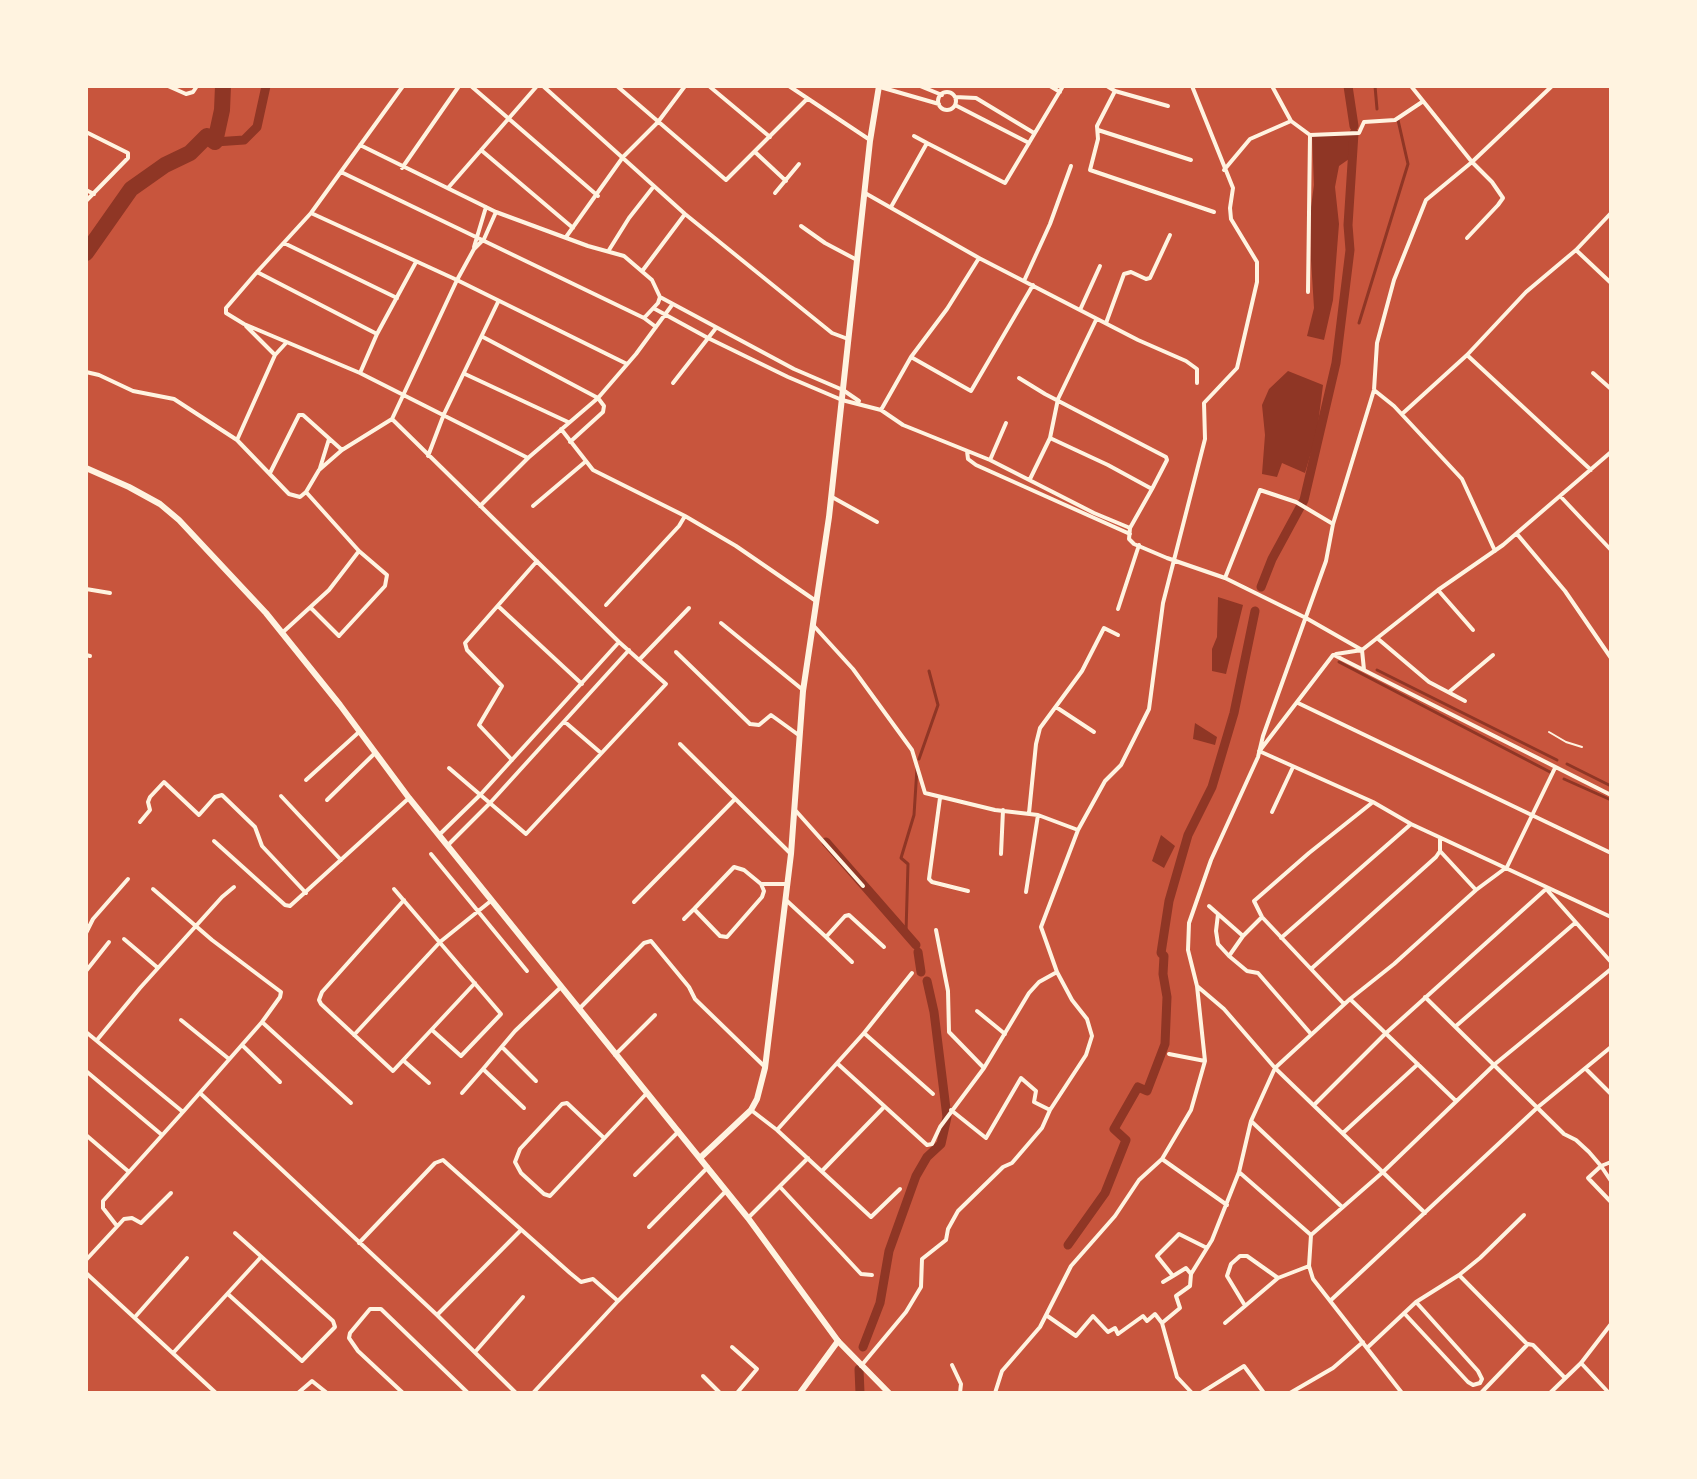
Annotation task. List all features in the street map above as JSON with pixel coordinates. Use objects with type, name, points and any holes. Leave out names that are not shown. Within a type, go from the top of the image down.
[{"type":"street","points":[[168,86],[186,94],[193,92],[197,86]]},
{"type":"street","points":[[402,168],[459,86]]},
{"type":"street","points":[[471,86],[598,196]]},
{"type":"street","points":[[448,188],[537,86]]},
{"type":"street","points":[[543,86],[685,214],[832,333],[849,339]]},
{"type":"street","points":[[617,86],[722,179],[728,179],[807,99]]},
{"type":"street","points":[[566,237],[623,157],[658,122],[685,86]]},
{"type":"street","points":[[709,86],[770,137]]},
{"type":"street","points":[[789,86],[870,141]]},
{"type":"street","points":[[700,1158],[751,1110],[765,1068],[791,854],[803,691],[832,497],[870,141],[879,86],[939,104],[946,110],[955,105]]},
{"type":"street","points":[[920,86],[942,95],[950,93],[955,97],[976,98],[1034,133]]},
{"type":"street","points":[[1050,86],[1060,92]]},
{"type":"street","points":[[914,136],[1003,183],[1010,177],[1063,86]]},
{"type":"street","points":[[1107,86],[1168,106]]},
{"type":"street","points":[[861,1366],[906,1312],[921,1287],[922,1259],[946,1240],[958,1211],[1003,1167],[1012,1163],[1042,1128],[1050,1110],[1086,1055],[1092,1036],[1087,1019],[1072,1000],[1057,972],[1041,927],[1078,830],[1105,781],[1121,765],[1149,709],[1163,603],[1205,439],[1204,403],[1237,368],[1257,282],[1257,262],[1231,219],[1233,188],[1192,86]]},
{"type":"street","points":[[1272,86],[1291,121],[1310,135],[1359,133],[1364,122],[1395,120],[1422,101]]},
{"type":"street","points":[[1411,86],[1503,198],[1467,238]]},
{"type":"street","points":[[995,1393],[1002,1371],[1040,1327],[1071,1266],[1115,1216],[1139,1180],[1162,1159],[1191,1110],[1205,1061],[1197,986],[1188,950],[1189,923],[1211,860],[1259,751],[1326,561],[1333,524],[1374,390],[1377,343],[1394,280],[1426,200],[1472,162],[1552,86]]},
{"type":"street","points":[[401,87],[311,213],[226,308],[226,313],[244,324],[360,373],[528,458]]},
{"type":"street","points":[[1115,91],[1097,130],[1098,139],[1089,166],[1092,172],[1214,212]]},
{"type":"street","points":[[939,104],[942,95]]},
{"type":"street","points":[[955,97],[955,105]]},
{"type":"street","points":[[955,105],[1029,143]]},
{"type":"street","points":[[1224,170],[1250,139],[1291,121]]},
{"type":"street","points":[[1097,130],[1191,160]]},
{"type":"street","points":[[86,132],[128,153],[128,158],[86,201]]},
{"type":"street","points":[[1308,292],[1310,135]]},
{"type":"street","points":[[891,207],[927,143]]},
{"type":"street","points":[[360,145],[496,212],[624,256],[643,270],[660,297],[672,305],[794,369],[843,390],[860,403]]},
{"type":"street","points":[[481,150],[573,228]]},
{"type":"street","points":[[755,152],[786,181]]},
{"type":"street","points":[[775,193],[799,164]]},
{"type":"street","points":[[1024,281],[1050,224],[1071,166]]},
{"type":"street","points":[[341,172],[484,239],[644,318],[656,327]]},
{"type":"street","points":[[609,250],[654,186]]},
{"type":"street","points":[[86,190],[94,194]]},
{"type":"street","points":[[865,193],[979,258],[1194,366],[1197,383]]},
{"type":"street","points":[[474,249],[475,235],[486,207]]},
{"type":"street","points":[[319,470],[342,450],[392,419],[457,280],[474,249],[484,239],[496,212]]},
{"type":"street","points":[[311,213],[457,280],[627,364]]},
{"type":"street","points":[[1402,414],[1467,355],[1526,292],[1576,250],[1611,213]]},
{"type":"street","points":[[643,270],[685,214]]},
{"type":"street","points":[[801,226],[857,260]]},
{"type":"street","points":[[1106,323],[1124,274],[1131,272],[1149,279],[1170,235]]},
{"type":"street","points":[[283,243],[397,298]]},
{"type":"street","points":[[1576,250],[1611,283]]},
{"type":"street","points":[[881,410],[911,357],[947,309],[979,258]]},
{"type":"street","points":[[360,373],[416,262]]},
{"type":"street","points":[[1080,310],[1100,266]]},
{"type":"street","points":[[257,272],[377,334]]},
{"type":"street","points":[[911,357],[971,391],[1033,285]]},
{"type":"street","points":[[644,318],[655,308],[660,297]]},
{"type":"street","points":[[428,457],[444,414],[498,302]]},
{"type":"street","points":[[480,506],[528,458],[598,398],[672,305]]},
{"type":"street","points":[[655,308],[665,316],[788,377],[842,400],[881,410],[903,425],[990,460],[1130,531]]},
{"type":"street","points":[[1030,479],[1050,438],[1058,399],[1096,319]]},
{"type":"street","points":[[244,324],[275,355]]},
{"type":"street","points":[[673,383],[716,328]]},
{"type":"street","points":[[483,337],[598,398],[604,406],[603,412],[570,442]]},
{"type":"street","points":[[237,440],[275,355],[286,342]]},
{"type":"street","points":[[760,361],[764,352]]},
{"type":"street","points":[[1467,355],[1591,470]]},
{"type":"street","points":[[86,372],[133,391],[174,399],[237,440],[289,494],[300,497],[306,492],[319,470],[329,439]]},
{"type":"street","points":[[1593,373],[1611,389]]},
{"type":"street","points":[[465,374],[569,422]]},
{"type":"street","points":[[1019,378],[1166,457],[1129,539],[1167,558],[1225,578],[1362,650]]},
{"type":"street","points":[[1374,390],[1402,414],[1466,484],[1495,551]]},
{"type":"street","points":[[270,473],[299,415],[303,415],[342,450]]},
{"type":"street","points":[[392,419],[619,642],[666,684],[526,834],[449,768]]},
{"type":"street","points":[[990,460],[1006,423]]},
{"type":"street","points":[[561,429],[593,470],[685,516],[736,546],[816,601]]},
{"type":"street","points":[[1050,438],[1152,489]]},
{"type":"street","points":[[967,451],[968,459],[976,465],[1130,531]]},
{"type":"street","points":[[1259,751],[1298,703],[1329,657],[1362,650],[1438,590],[1517,534],[1611,452]]},
{"type":"street","points":[[533,506],[585,462]]},
{"type":"street","points":[[86,468],[139,492],[168,511],[282,633],[409,798],[708,1167],[838,1341],[889,1393]]},
{"type":"street","points":[[1225,578],[1259,491],[1296,502],[1333,524]]},
{"type":"street","points":[[306,492],[359,551],[387,575],[385,586],[339,636],[311,608]]},
{"type":"street","points":[[832,497],[877,522]]},
{"type":"street","points":[[1561,497],[1611,550]]},
{"type":"street","points":[[606,605],[685,516]]},
{"type":"street","points":[[1517,534],[1565,591],[1611,658]]},
{"type":"street","points":[[1118,609],[1139,545]]},
{"type":"street","points":[[282,633],[311,608],[359,551]]},
{"type":"street","points":[[512,760],[479,725],[502,686],[465,646],[538,561]]},
{"type":"street","points":[[86,589],[110,593]]},
{"type":"street","points":[[1438,590],[1473,630]]},
{"type":"street","points":[[498,606],[582,684]]},
{"type":"street","points":[[639,660],[689,608]]},
{"type":"street","points":[[721,623],[803,691]]},
{"type":"street","points":[[813,625],[853,669],[912,750],[924,792],[940,798],[1038,815],[1078,830]]},
{"type":"street","points":[[1029,813],[1040,728],[1082,671],[1104,628],[1118,635]]},
{"type":"street","points":[[1377,638],[1429,682],[1465,701]]},
{"type":"street","points":[[439,835],[481,794],[619,642]]},
{"type":"street","points":[[447,845],[490,803],[629,650]]},
{"type":"street","points":[[1362,650],[1364,669]]},
{"type":"street","points":[[676,652],[750,724],[759,725],[771,715],[800,736]]},
{"type":"street","points":[[1334,655],[1611,795]]},
{"type":"street","points":[[1449,692],[1493,655]]},
{"type":"street","points":[[1298,703],[1611,853]]},
{"type":"street","points":[[1056,707],[1094,732]]},
{"type":"street","points":[[565,722],[601,753]]},
{"type":"street","points":[[306,780],[359,732]]},
{"type":"street","points":[[680,744],[791,854]]},
{"type":"street","points":[[1259,751],[1373,802],[1411,824],[1611,917]]},
{"type":"street","points":[[327,800],[374,754]]},
{"type":"street","points":[[1272,812],[1293,767]]},
{"type":"street","points":[[1162,1323],[1180,1308],[1176,1296],[1190,1286],[1191,1274],[1227,1205],[1239,1172],[1251,1121],[1275,1068],[1344,1004],[1507,867],[1555,768]]},
{"type":"street","points":[[140,822],[150,810],[150,797],[164,782],[199,815],[215,797],[222,795],[255,827],[262,846],[306,893]]},
{"type":"street","points":[[281,796],[341,860]]},
{"type":"street","points":[[214,841],[288,907],[409,798]]},
{"type":"street","points":[[940,798],[929,879],[968,891]]},
{"type":"street","points":[[634,902],[735,799]]},
{"type":"street","points":[[1344,1004],[1262,917],[1254,901],[1373,802]]},
{"type":"street","points":[[794,810],[863,886]]},
{"type":"street","points":[[1001,854],[1003,810]]},
{"type":"street","points":[[1026,892],[1038,815]]},
{"type":"street","points":[[1281,938],[1411,824]]},
{"type":"street","points":[[1440,838],[1440,851],[1476,890]]},
{"type":"street","points":[[1311,969],[1440,851]]},
{"type":"street","points":[[431,854],[527,971]]},
{"type":"street","points":[[684,919],[734,867],[744,870],[761,884],[764,891],[727,937],[720,936],[694,909]]},
{"type":"street","points":[[86,933],[93,919],[128,879]]},
{"type":"street","points":[[761,884],[787,884]]},
{"type":"street","points":[[97,1041],[158,968],[234,887]]},
{"type":"street","points":[[117,1226],[101,1204],[201,1094],[262,1022],[281,992],[197,928],[153,889]]},
{"type":"street","points":[[394,889],[499,1011],[500,1018],[461,1056],[432,1030]]},
{"type":"street","points":[[1546,889],[1611,962]]},
{"type":"street","points":[[1313,1106],[1385,1034],[1546,889]]},
{"type":"street","points":[[354,1035],[440,942],[492,899]]},
{"type":"street","points":[[404,900],[319,996],[321,1004],[393,1071],[475,983]]},
{"type":"street","points":[[786,900],[852,962]]},
{"type":"street","points":[[1209,906],[1243,936]]},
{"type":"street","points":[[1218,914],[1218,944],[1247,971],[1258,973],[1311,1034]]},
{"type":"street","points":[[826,937],[849,915],[884,947]]},
{"type":"street","points":[[1229,956],[1262,917]]},
{"type":"street","points":[[1456,1026],[1575,923]]},
{"type":"street","points":[[936,930],[948,991],[949,1032],[984,1068]]},
{"type":"street","points":[[124,939],[158,968]]},
{"type":"street","points":[[579,1009],[644,943],[651,941],[695,999],[765,1068]]},
{"type":"street","points":[[86,971],[109,942]]},
{"type":"street","points":[[1402,1393],[1313,1279],[1309,1266],[1311,1235],[1383,1172],[1495,1064],[1611,969]]},
{"type":"street","points":[[838,1064],[927,1145],[932,1144],[940,1127],[984,1068],[1035,986],[1057,972]]},
{"type":"street","points":[[777,1130],[838,1064],[912,973]]},
{"type":"street","points":[[1197,986],[1233,1018],[1275,1068],[1425,1214]]},
{"type":"street","points":[[462,1093],[561,987]]},
{"type":"street","points":[[1425,997],[1564,1134],[1576,1140],[1611,1181]]},
{"type":"street","points":[[1350,999],[1456,1101]]},
{"type":"street","points":[[977,1011],[1005,1034]]},
{"type":"street","points":[[615,1055],[655,1015]]},
{"type":"street","points":[[181,1020],[229,1060]]},
{"type":"street","points":[[262,1022],[351,1103]]},
{"type":"street","points":[[86,1032],[183,1112]]},
{"type":"street","points":[[864,1033],[933,1094]]},
{"type":"street","points":[[242,1045],[280,1082]]},
{"type":"street","points":[[502,1047],[536,1081]]},
{"type":"street","points":[[1330,1301],[1538,1107],[1611,1047]]},
{"type":"street","points":[[1169,1054],[1205,1061]]},
{"type":"street","points":[[404,1061],[429,1083]]},
{"type":"street","points":[[1343,1133],[1418,1064]]},
{"type":"street","points":[[483,1069],[524,1108]]},
{"type":"street","points":[[1586,1069],[1611,1094]]},
{"type":"street","points":[[86,1071],[162,1135]]},
{"type":"street","points":[[950,1113],[986,1138],[1021,1078],[1036,1091],[1034,1102],[1050,1110]]},
{"type":"street","points":[[201,1094],[516,1393]]},
{"type":"street","points":[[604,1138],[567,1103],[562,1104],[520,1149],[515,1162],[521,1173],[550,1196],[646,1094]]},
{"type":"street","points":[[822,1171],[884,1107]]},
{"type":"street","points":[[751,1110],[871,1217],[900,1189]]},
{"type":"street","points":[[1251,1121],[1343,1208]]},
{"type":"street","points":[[635,1175],[679,1131]]},
{"type":"street","points":[[86,1135],[129,1172]]},
{"type":"street","points":[[748,1218],[808,1158]]},
{"type":"street","points":[[1162,1159],[1227,1205]]},
{"type":"street","points":[[359,1243],[435,1163],[443,1160],[581,1282],[591,1278],[618,1301]]},
{"type":"street","points":[[1611,1162],[1601,1166],[1588,1178],[1611,1202]]},
{"type":"street","points":[[649,1227],[708,1167]]},
{"type":"street","points":[[1239,1172],[1311,1235]]},
{"type":"street","points":[[781,1188],[861,1274],[872,1275]]},
{"type":"street","points":[[533,1393],[726,1191]]},
{"type":"street","points":[[86,1260],[128,1217],[141,1223],[171,1193]]},
{"type":"street","points":[[1368,1347],[1416,1302],[1459,1275],[1495,1245],[1524,1215]]},
{"type":"street","points":[[437,1315],[521,1230]]},
{"type":"street","points":[[229,1295],[302,1361],[335,1327],[333,1321],[235,1233]]},
{"type":"street","points":[[1173,1276],[1157,1256],[1179,1234],[1207,1248]]},
{"type":"street","points":[[1244,1304],[1227,1276],[1231,1264],[1240,1256],[1247,1256],[1278,1278]]},
{"type":"street","points":[[174,1352],[261,1257]]},
{"type":"street","points":[[135,1317],[187,1258]]},
{"type":"street","points":[[1225,1323],[1278,1278],[1309,1266]]},
{"type":"street","points":[[1163,1282],[1186,1268],[1191,1274]]},
{"type":"street","points":[[86,1273],[216,1393]]},
{"type":"street","points":[[1459,1275],[1565,1378]]},
{"type":"street","points":[[475,1352],[523,1297]]},
{"type":"street","points":[[1404,1313],[1468,1382],[1473,1385],[1480,1383],[1482,1379],[1478,1371],[1416,1302]]},
{"type":"street","points":[[402,1393],[358,1351],[349,1338],[370,1309],[381,1309],[468,1393]]},
{"type":"street","points":[[1046,1315],[1076,1336],[1093,1316],[1108,1332],[1115,1328],[1118,1334],[1143,1316],[1147,1321],[1155,1314],[1162,1323],[1177,1377],[1191,1393]]},
{"type":"street","points":[[1550,1393],[1581,1363],[1611,1324]]},
{"type":"street","points":[[800,1393],[838,1341]]},
{"type":"street","points":[[1291,1393],[1333,1368],[1363,1342]]},
{"type":"street","points":[[1481,1393],[1527,1344]]},
{"type":"street","points":[[732,1347],[757,1369],[737,1393]]},
{"type":"street","points":[[1581,1363],[1609,1393]]},
{"type":"street","points":[[952,1365],[961,1384],[960,1393]]},
{"type":"street","points":[[1201,1393],[1244,1366],[1264,1393]]},
{"type":"street","points":[[703,1376],[720,1393]]},
{"type":"street","points":[[298,1393],[312,1381],[327,1393]]},
{"type":"lane","points":[[1549,732],[1582,747]]},
{"type":"shaded area","points":[[1350,135],[1349,159],[1339,166],[1335,187],[1339,224],[1333,300],[1324,340],[1307,336],[1314,308],[1311,260],[1312,136]]},
{"type":"shaded area","points":[[1288,371],[1323,385],[1317,432],[1305,473],[1282,463],[1277,477],[1262,474],[1265,435],[1262,405],[1269,389]]},
{"type":"shaded area","points":[[1218,597],[1243,605],[1226,674],[1212,671]]},
{"type":"shaded area","points":[[1195,723],[1217,737],[1215,745],[1193,739]]},
{"type":"shaded area","points":[[1161,835],[1175,846],[1164,868],[1152,861]]},
{"type":"waterway","points":[[86,253],[131,189],[165,165],[190,153],[207,136],[215,142],[222,110],[223,86]]},
{"type":"waterway","points":[[215,142],[244,140],[257,127],[266,86]]},
{"type":"waterway","points":[[1348,86],[1354,126]]},
{"type":"waterway","points":[[1375,86],[1377,109]]},
{"type":"waterway","points":[[1359,323],[1408,164],[1398,120]]},
{"type":"waterway","points":[[1261,587],[1272,559],[1304,500],[1336,363],[1350,250],[1348,225],[1354,133]]},
{"type":"waterway","points":[[1068,1245],[1105,1193],[1126,1140],[1114,1129],[1138,1087],[1147,1091],[1165,1044],[1167,997],[1164,956],[1161,953],[1169,901],[1188,835],[1212,787],[1234,713],[1255,611]]},
{"type":"waterway","points":[[1339,662],[1550,772]]},
{"type":"waterway","points":[[1377,670],[1557,760]]},
{"type":"waterway","points":[[919,759],[938,705],[929,671]]},
{"type":"waterway","points":[[1567,764],[1611,786]]},
{"type":"waterway","points":[[906,932],[908,864],[901,858],[914,815],[917,768]]},
{"type":"waterway","points":[[1564,779],[1611,800]]},
{"type":"waterway","points":[[826,842],[916,945]]},
{"type":"waterway","points":[[918,952],[921,972]]},
{"type":"waterway","points":[[863,1347],[880,1303],[889,1251],[916,1176],[927,1157],[941,1144],[947,1117],[934,1012],[927,981]]},
{"type":"waterway","points":[[859,1369],[860,1393]]}]
